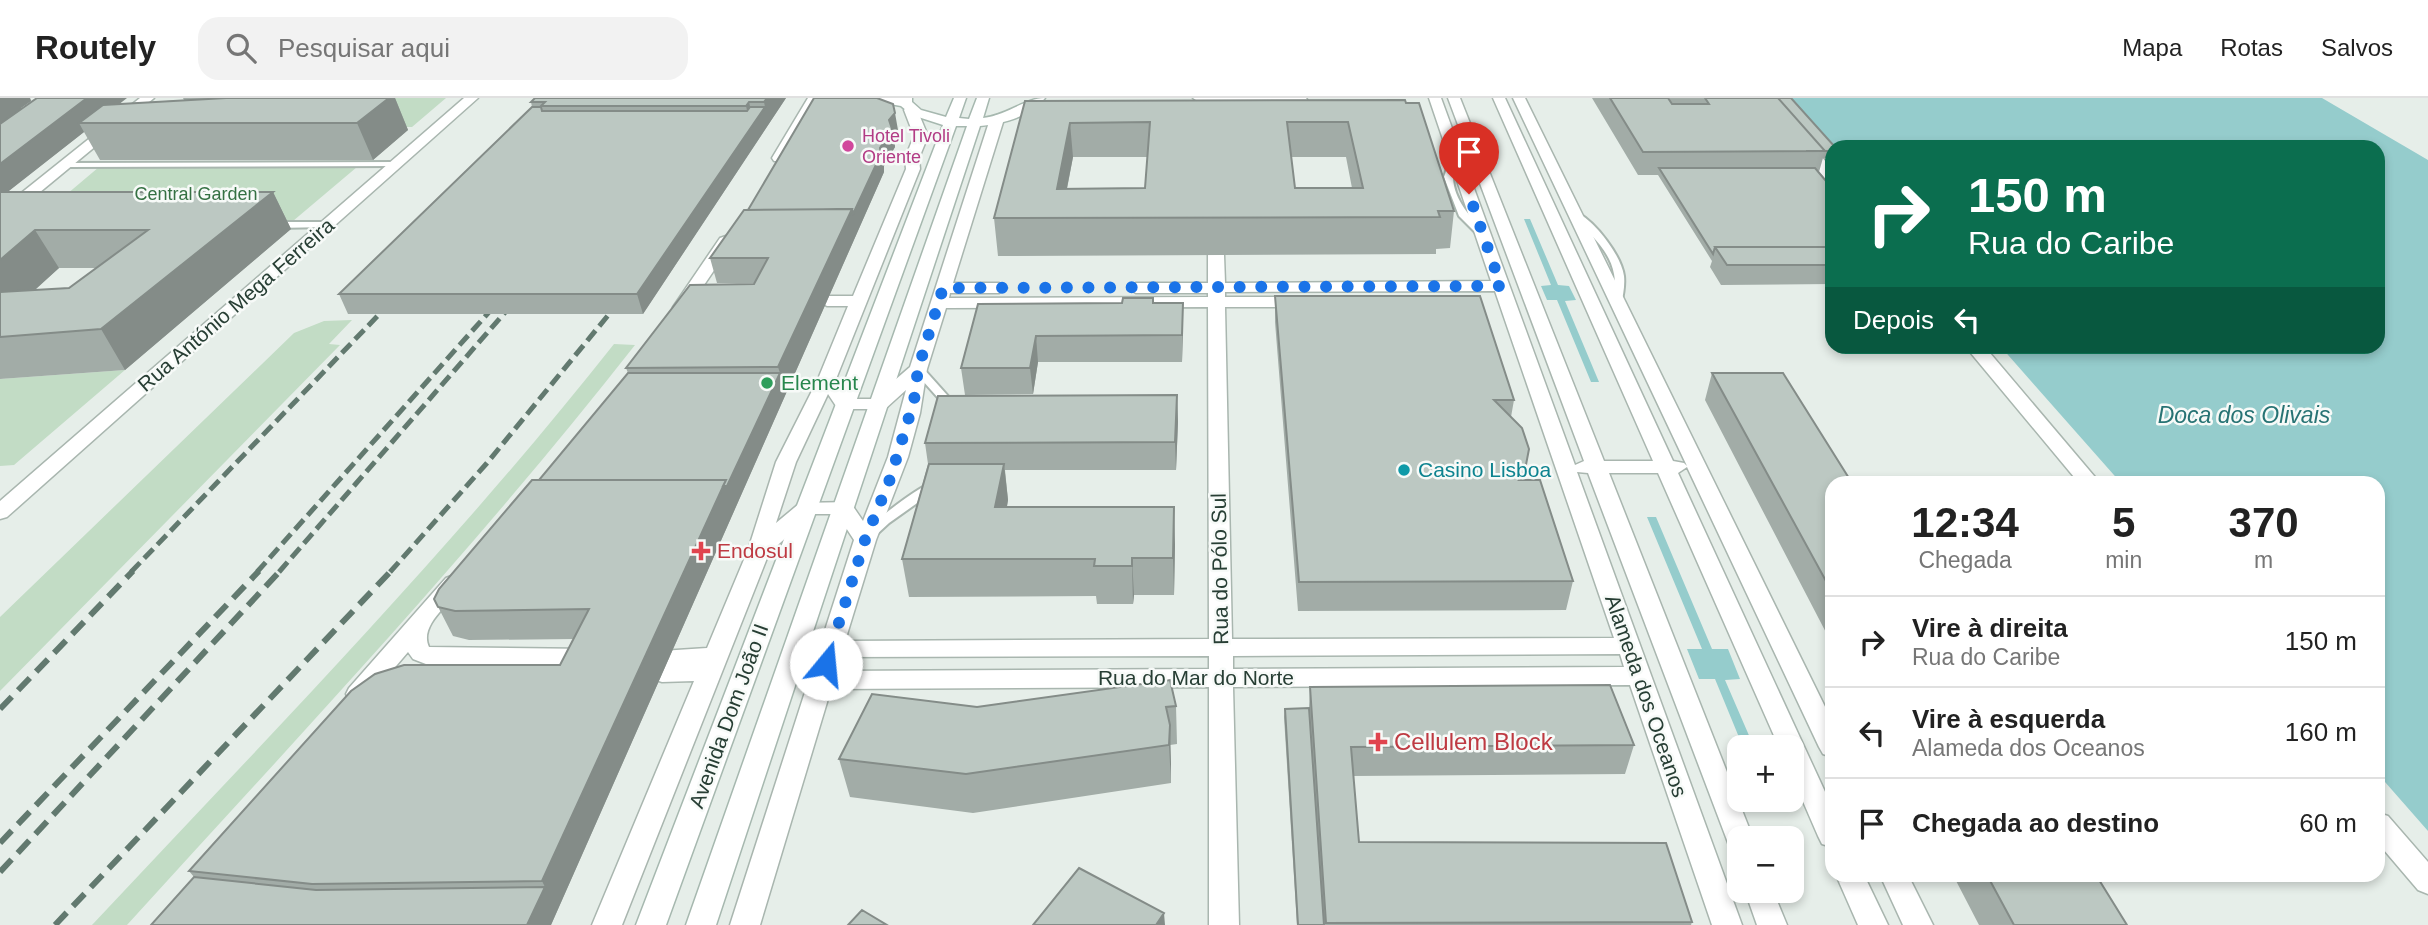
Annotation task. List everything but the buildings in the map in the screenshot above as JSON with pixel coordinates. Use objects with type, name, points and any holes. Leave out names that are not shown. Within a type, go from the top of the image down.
[{"type":"street","points":[[3,223],[65,165],[148,98]]},
{"type":"street","name":"Rua António Mega Ferreira","points":[[0,512],[472,98]]},
{"type":"street","points":[[770,174],[814,98]]},
{"type":"street","points":[[878,98],[908,104],[923,116],[951,122],[997,119],[1020,113],[1043,102]]},
{"type":"street","name":"Avenida Dom João II","points":[[652,925],[960,98]]},
{"type":"street","name":"Avenida Dom João II","points":[[701,925],[982,98]]},
{"type":"street","points":[[1499,98],[1825,820]]},
{"type":"street","points":[[1519,98],[1825,732]]},
{"type":"street","points":[[1195,103],[1216,108],[1310,106]]},
{"type":"street","name":"Avenida Dom João II","points":[[607,925],[759,550],[767,511],[809,411],[827,379],[912,169],[912,158],[921,136],[908,104]]},
{"type":"street","points":[[1422,109],[1442,104]]},
{"type":"street","name":"Alameda dos Oceanos","points":[[1442,104],[1455,156],[1727,925]]},
{"type":"street","name":"Alameda dos Oceanos","points":[[1442,104],[1596,467],[1735,826]]},
{"type":"street","points":[[745,925],[865,540],[888,488],[914,401],[918,369],[997,119]]},
{"type":"street","points":[[912,169],[939,156]]},
{"type":"street","points":[[1815,158],[1825,170]]},
{"type":"street","points":[[668,325],[704,297],[734,231]]},
{"type":"street","name":"Rua do Pólo Sul","points":[[1216,255],[1224,925]]},
{"type":"street","points":[[941,296],[1504,294]]},
{"type":"street","points":[[829,296],[861,296]]},
{"type":"street","points":[[1981,354],[2084,476]]},
{"type":"street","name":"Avenida Dom João II","points":[[878,405],[918,369]]},
{"type":"street","points":[[827,379],[845,405],[878,405]]},
{"type":"street","points":[[1565,468],[1697,467]]},
{"type":"street","points":[[807,508],[844,507],[865,540]]},
{"type":"street","name":"Avenida Dom João II","points":[[759,550],[807,508]]},
{"type":"street","points":[[340,714],[469,566]]},
{"type":"street","points":[[358,694],[374,684],[407,675],[587,665],[431,657],[417,650],[414,645],[416,628]]},
{"type":"street","points":[[1561,646],[1570,676]]},
{"type":"street","name":"Rua do Mar do Norte","points":[[831,649],[1628,646]]},
{"type":"street","points":[[665,665],[712,664]]},
{"type":"street","name":"Rua do Mar do Norte","points":[[822,680],[1639,676]]},
{"type":"street","points":[[2385,832],[2428,882]]},
{"type":"street","points":[[1853,882],[1873,925]]},
{"type":"street","points":[[1897,882],[1918,925]]},
{"type":"street","points":[[1764,903],[1772,925]]},
{"type":"lane","points":[[65,165],[397,164]]},
{"type":"lane","points":[[261,225],[327,225]]},
{"type":"lane","points":[[918,369],[953,408],[956,418]]},
{"type":"lane","points":[[865,540],[885,520],[931,489],[939,480],[941,471]]},
{"type":"green space","points":[[350,98],[446,98],[412,127],[318,127]]},
{"type":"green space","name":"Central Garden","points":[[99,167],[357,167],[293,221],[35,221]]},
{"type":"green space","points":[[352,320],[329,344],[340,345],[0,691],[0,617],[294,333],[324,321]]},
{"type":"green space","points":[[614,344],[635,345],[513,494],[387,639],[127,925],[92,925],[425,567],[553,420]]},
{"type":"green space","points":[[125,370],[14,465],[0,466],[0,379]]},
{"type":"water","name":"Doca dos Olivais","points":[[1784,98],[2322,98],[2428,160],[2428,831],[2385,782],[2385,476],[2115,476],[2007,354],[2385,354],[2385,140],[1825,140]]},
{"type":"water","points":[[1524,219],[1530,219],[1558,285],[1569,286],[1576,300],[1565,301],[1599,382],[1591,382],[1557,300],[1547,300],[1541,286],[1551,285]]},
{"type":"water","points":[[1647,517],[1656,517],[1712,649],[1728,649],[1740,679],[1725,680],[1749,735],[1738,735],[1715,679],[1699,679],[1687,649],[1702,649]]},
{"type":"railway","points":[[390,304],[393,300]]},
{"type":"railway","points":[[497,304],[500,300]]},
{"type":"railway","points":[[513,304],[516,300]]},
{"type":"railway","points":[[617,304],[620,300]]},
{"type":"railway","points":[[131,572],[391,302]]},
{"type":"railway","points":[[257,572],[498,302]]},
{"type":"railway","points":[[279,572],[514,302]]},
{"type":"railway","points":[[390,572],[487,463],[619,302]]},
{"type":"railway","points":[[0,709],[133,571]]},
{"type":"railway","points":[[0,843],[259,571]]},
{"type":"railway","points":[[0,872],[280,571]]},
{"type":"railway","points":[[55,925],[391,571]]},
{"type":"place","name":"Hotel Tivoli Oriente","points":[[848,146]]},
{"type":"place","name":"Element","points":[[767,383]]},
{"type":"place","name":"Casino Lisboa","points":[[1404,470]]},
{"type":"place","name":"Endosul","points":[[701,551]]},
{"type":"place","name":"Cellulem Block","points":[[1378,742]]},
{"type":"route","points":[[826,664],[865,540],[884,501],[914,401],[918,369],[943,288],[1501,286],[1469,194]]}]
